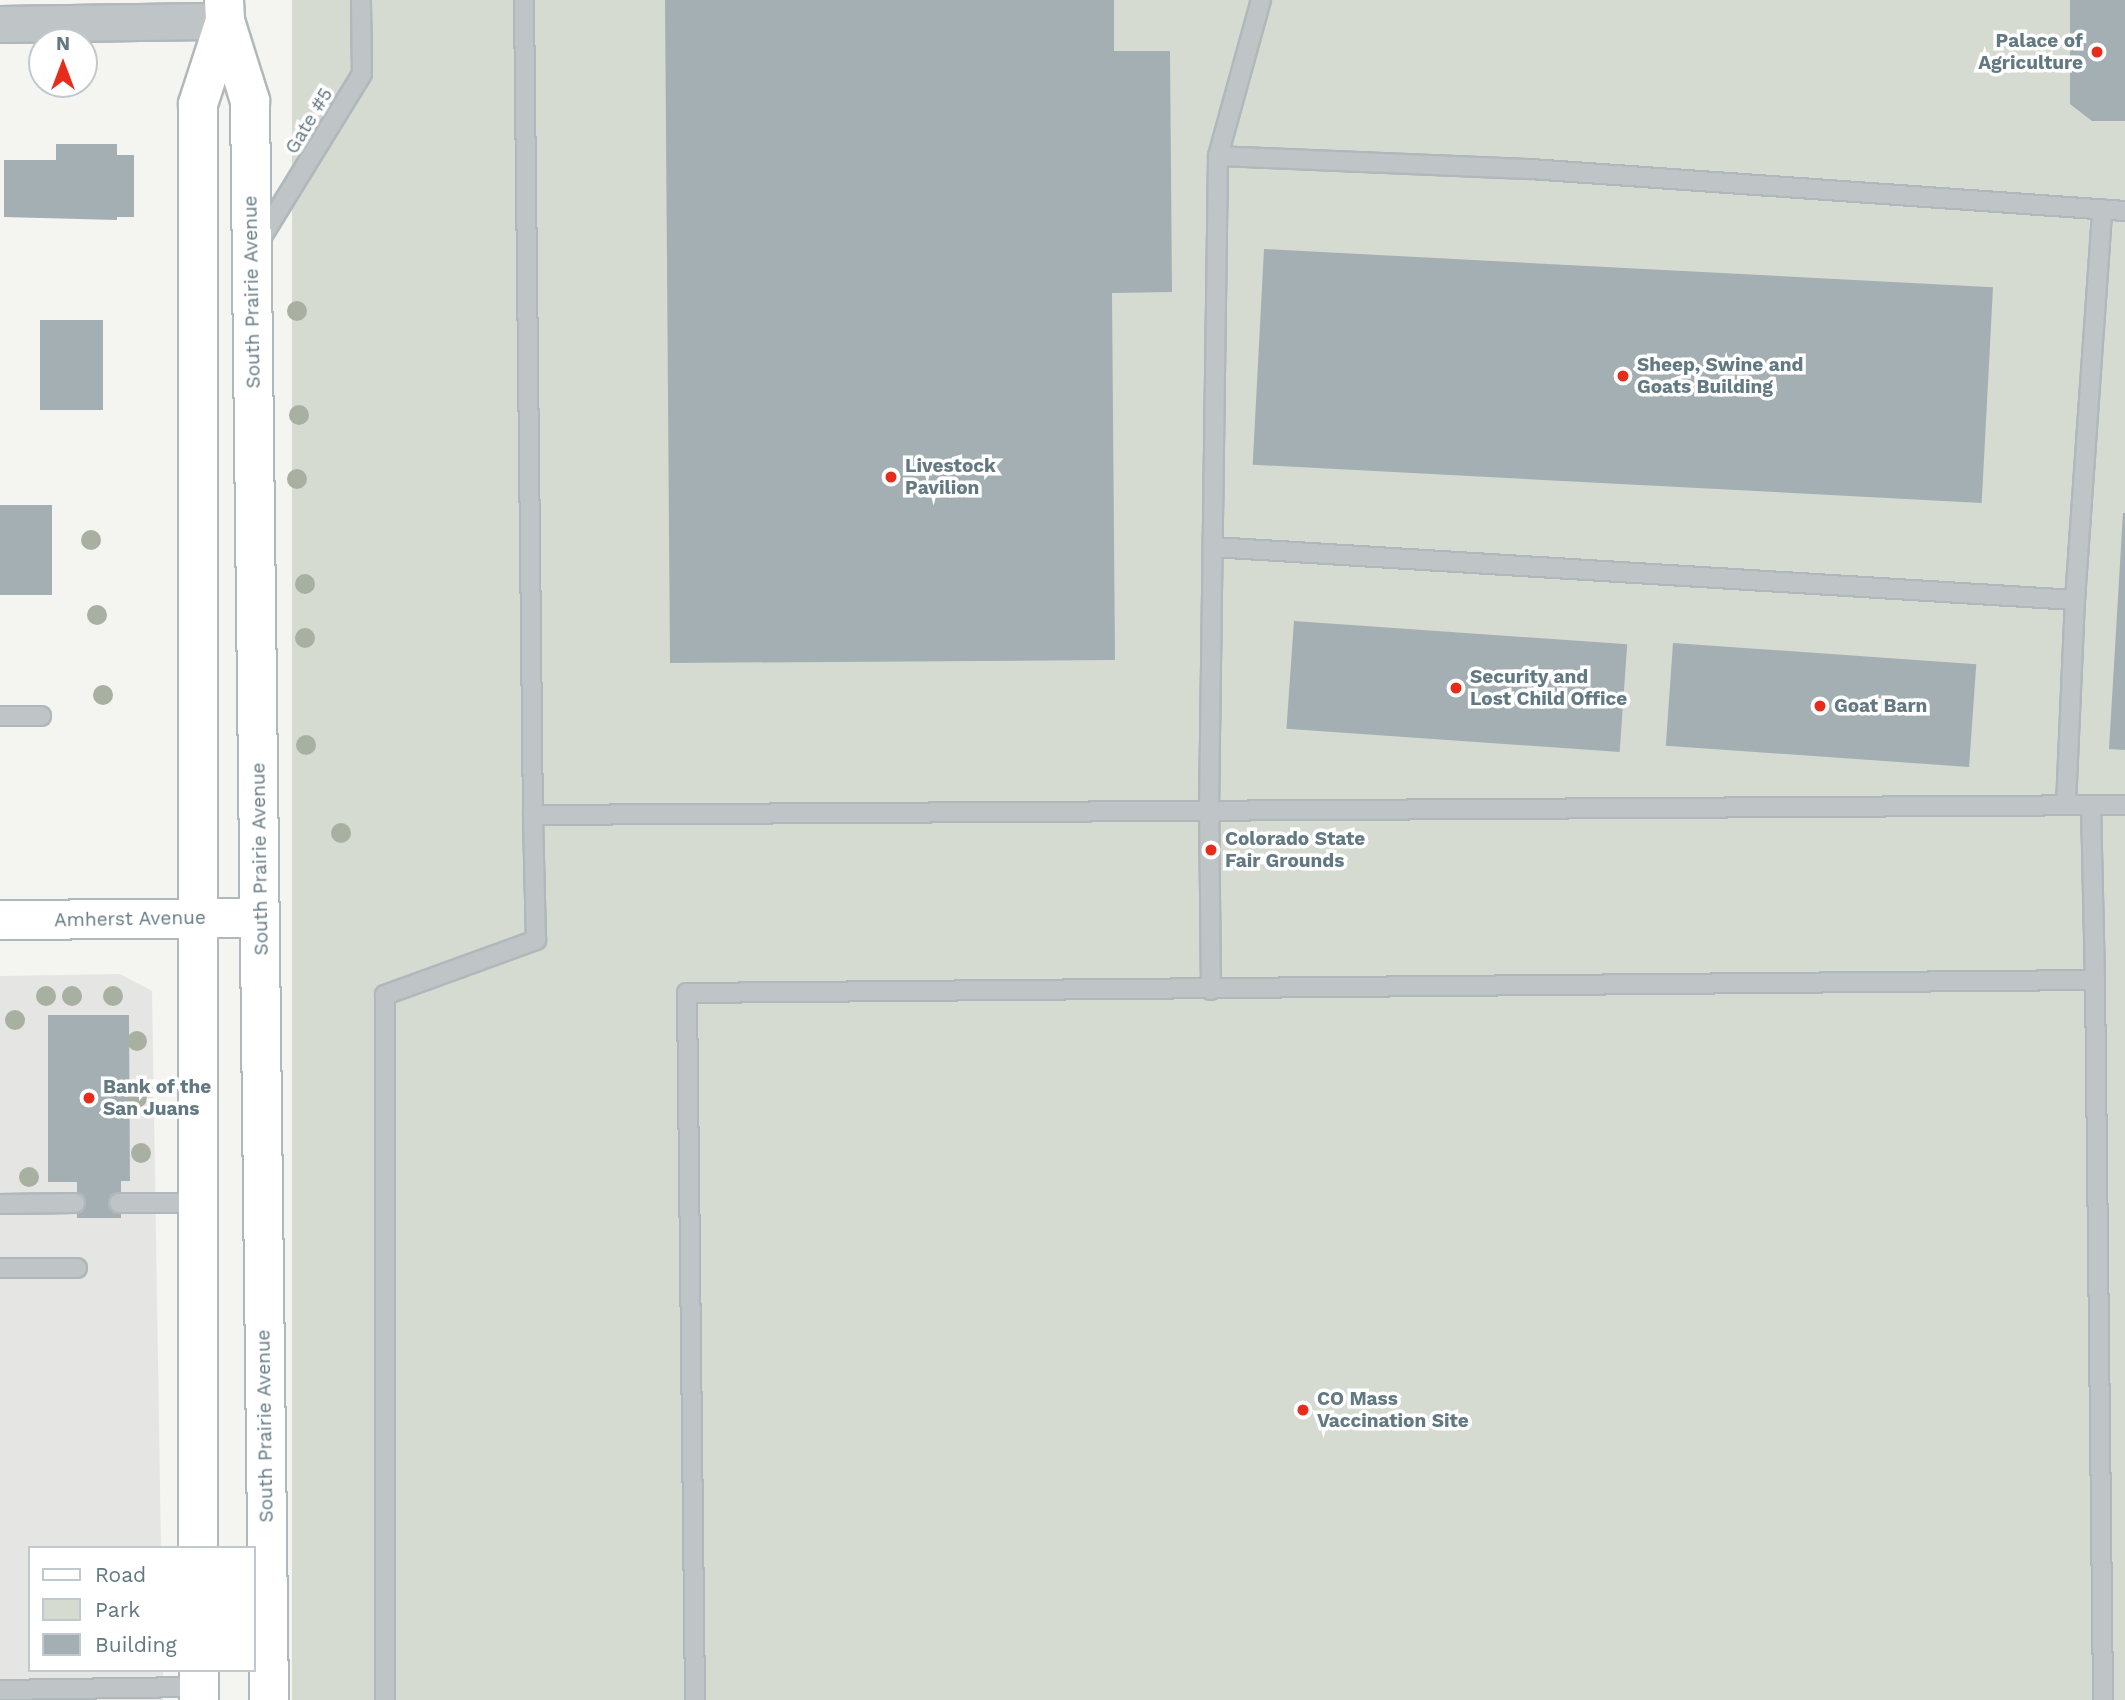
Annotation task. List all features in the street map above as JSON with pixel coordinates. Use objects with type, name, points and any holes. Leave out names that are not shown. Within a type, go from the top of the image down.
[{"type":"main road","name":"South Prairie Avenue","points":[[224,11],[250,101],[269,1700]]},
{"type":"main road","points":[[198,1546],[198,104],[224,11]]},
{"type":"main road","name":"Amherst Avenue","points":[[0,920],[260,918]]},
{"type":"street","points":[[0,24],[224,11]]},
{"type":"lane","name":"Gate #5","points":[[252,251],[362,74],[361,0]]},
{"type":"lane","points":[[385,1700],[385,995],[536,940],[524,0]]},
{"type":"lane","points":[[1211,990],[1209,810],[1217,156],[1261,0]]},
{"type":"lane","points":[[1217,156],[1530,169],[2125,211]]},
{"type":"lane","points":[[2066,805],[2075,600],[2102,209]]},
{"type":"lane","points":[[1213,547],[2075,600]]},
{"type":"lane","points":[[0,716],[41,716]]},
{"type":"lane","points":[[2091,805],[2103,1700]]},
{"type":"lane","points":[[533,816],[2125,805]]},
{"type":"lane","points":[[695,1700],[687,993],[2095,980]]},
{"type":"lane","points":[[0,1204],[75,1202]]},
{"type":"lane","points":[[118,1202],[198,1202]]},
{"type":"lane","points":[[0,1268],[77,1268]]},
{"type":"lane","points":[[0,1690],[112,1694],[199,1686]]},
{"type":"shaded area","points":[[120,974],[152,991],[161,1546],[28,1546],[28,1672],[163,1672],[163,1700],[0,1700],[0,976]]},
{"type":"green space","name":"Colorado State Fair Grounds","points":[[292,0],[2125,0],[2125,1700],[292,1700]]},
{"type":"building","name":"Livestock Pavilion","points":[[665,0],[1114,0],[1114,51],[1170,51],[1172,292],[1112,293],[1115,660],[670,663]]},
{"type":"building","name":"Palace of Agriculture","points":[[2070,0],[2125,0],[2125,121],[2092,121],[2070,104]]},
{"type":"building","points":[[56,144],[117,144],[117,155],[134,155],[134,217],[117,217],[117,220],[4,217],[4,160],[56,160]]},
{"type":"building","name":"Sheep, Swine and Goats Building","points":[[1264,249],[1993,287],[1982,503],[1253,465]]},
{"type":"building","points":[[40,320],[103,320],[103,410],[40,410]]},
{"type":"building","points":[[0,505],[52,505],[52,595],[0,595]]},
{"type":"building","points":[[2125,513],[2125,750],[2109,749]]},
{"type":"building","name":"Security and Lost Child Office","points":[[1294,621],[1627,644],[1620,752],[1286,729]]},
{"type":"building","name":"Goat Barn","points":[[1673,643],[1976,664],[1969,767],[1666,746]]},
{"type":"building","name":"Bank of the San Juans","points":[[48,1015],[129,1015],[130,1181],[121,1181],[121,1218],[77,1218],[77,1182],[48,1182]]},
{"type":"place","name":"Palace of Agriculture","points":[[2097,52]]},
{"type":"place","name":"Sheep, Swine and Goats Building","points":[[1623,376]]},
{"type":"place","name":"Livestock Pavilion","points":[[891,477]]},
{"type":"place","name":"Security and Lost Child Office","points":[[1456,688]]},
{"type":"place","name":"Goat Barn","points":[[1820,706]]},
{"type":"place","name":"Colorado State Fair Grounds","points":[[1211,850]]},
{"type":"place","name":"Bank of the San Juans","points":[[89,1098]]},
{"type":"place","name":"CO Mass Vaccination Site","points":[[1303,1410]]}]
